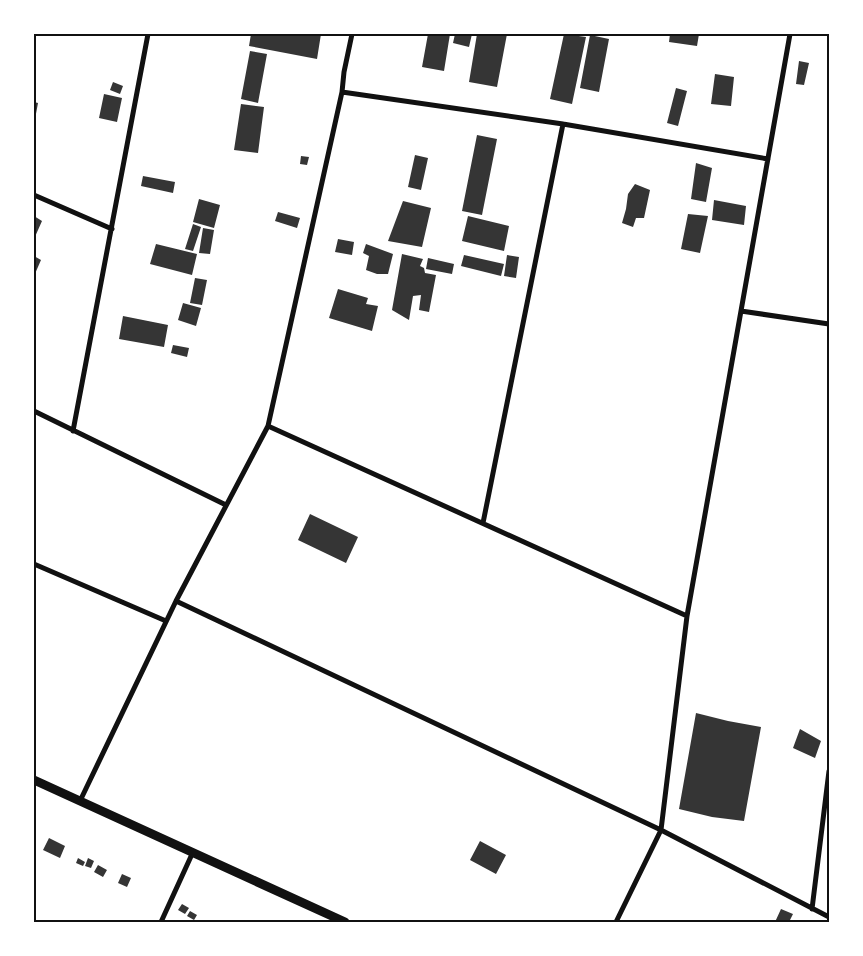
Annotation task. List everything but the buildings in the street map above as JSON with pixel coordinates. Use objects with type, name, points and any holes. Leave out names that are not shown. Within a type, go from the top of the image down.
[{"type":"street","points":[[73,431],[148,34]]},
{"type":"street","points":[[80,801],[176,601],[268,426],[342,92],[352,34]]},
{"type":"street","points":[[616,922],[661,830],[687,616],[790,34]]},
{"type":"street","points":[[342,92],[563,124],[768,159]]},
{"type":"street","points":[[483,523],[563,124]]},
{"type":"street","points":[[34,195],[112,229]]},
{"type":"street","points":[[741,311],[829,324]]},
{"type":"street","points":[[34,411],[226,505]]},
{"type":"street","points":[[268,426],[687,616]]},
{"type":"street","points":[[34,564],[166,621]]},
{"type":"street","points":[[176,601],[661,830],[829,918]]},
{"type":"street","points":[[812,908],[829,771]]},
{"type":"street","points":[[34,780],[345,922]]},
{"type":"street","points":[[160,922],[193,852]]}]
